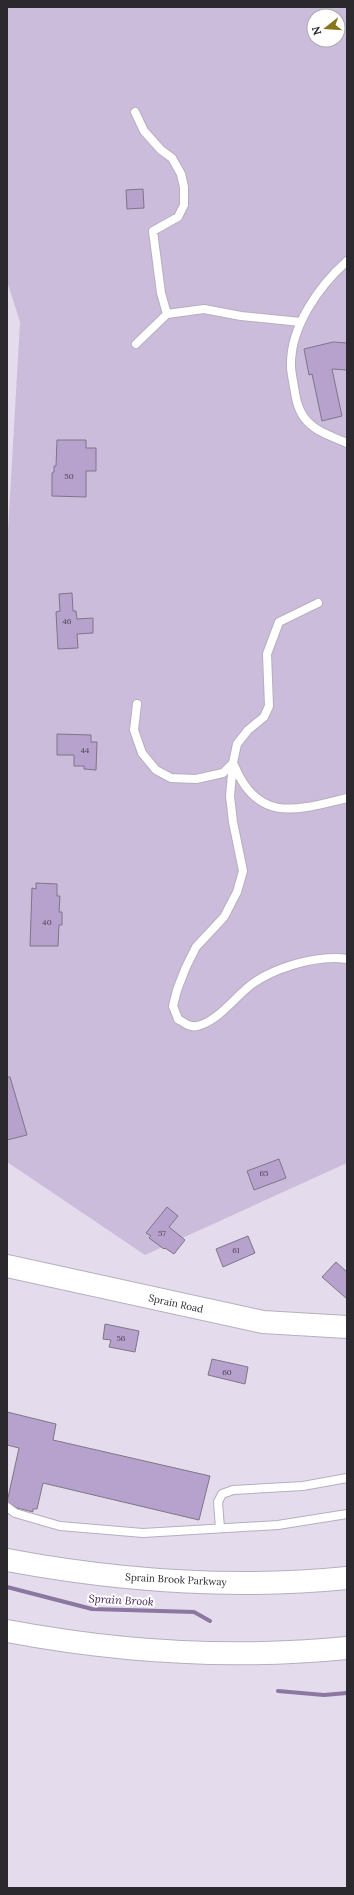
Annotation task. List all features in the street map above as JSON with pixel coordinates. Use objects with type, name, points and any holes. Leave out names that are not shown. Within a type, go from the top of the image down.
[{"type":"main road","name":"Sprain Road","points":[[7,1266],[263,1322],[347,1327]]},
{"type":"main road","name":"Sprain Brook Parkway","points":[[7,1560],[78,1571],[177,1581],[277,1582],[347,1578]]},
{"type":"main road","points":[[7,1631],[87,1644],[186,1651],[286,1651],[347,1648]]},
{"type":"lane","points":[[136,112],[144,131],[161,150],[172,158],[181,174],[184,187],[184,205],[178,217],[154,231],[161,293],[167,314]]},
{"type":"lane","points":[[347,261],[332,274],[301,322],[292,348],[291,366],[296,403],[307,421],[325,434],[347,443]]},
{"type":"lane","points":[[136,344],[167,314],[204,309],[241,316],[301,322]]},
{"type":"lane","points":[[318,603],[279,622],[276,628],[267,654],[269,706],[264,717],[248,730],[237,744],[233,763],[230,796],[232,822],[243,871],[237,892],[224,917],[196,947],[177,990],[173,1006],[178,1019],[188,1025],[197,1026],[213,1018],[248,987],[273,970],[310,962],[338,958],[347,959]]},
{"type":"lane","points":[[137,704],[134,730],[142,753],[156,770],[171,778],[196,779],[223,773],[233,763]]},
{"type":"lane","points":[[233,763],[240,780],[255,798],[274,808],[300,809],[347,798]]},
{"type":"lane","points":[[220,1528],[218,1502],[222,1494],[233,1490],[303,1486],[347,1478]]},
{"type":"lane","points":[[7,1507],[15,1513],[60,1526],[143,1533],[278,1524],[347,1514]]},
{"type":"shaded area","points":[[7,7],[347,7],[347,1163],[145,1255],[7,1162],[7,549],[20,322],[7,281]]},
{"type":"building","points":[[143,189],[144,208],[127,209],[126,190]]},
{"type":"building","points":[[333,342],[347,343],[347,370],[332,369],[342,416],[322,421],[312,374],[309,375],[304,349]]},
{"type":"building","points":[[57,440],[86,440],[86,448],[96,448],[96,471],[86,471],[86,497],[52,496],[52,473],[54,472],[54,466],[56,466]]},
{"type":"building","points":[[72,593],[73,611],[76,611],[77,619],[93,618],[93,633],[77,634],[78,648],[58,649],[56,612],[60,611],[59,594]]},
{"type":"building","points":[[57,734],[91,735],[91,742],[97,742],[96,770],[84,769],[84,766],[74,766],[74,755],[57,755]]},
{"type":"building","points":[[36,883],[57,884],[57,896],[60,896],[59,912],[62,912],[62,925],[59,925],[58,946],[30,946],[32,888],[36,889]]},
{"type":"building","points":[[7,1077],[10,1077],[27,1135],[7,1140]]},
{"type":"building","points":[[279,1159],[286,1178],[254,1190],[247,1171]]},
{"type":"building","points":[[167,1207],[178,1216],[169,1227],[185,1240],[174,1254],[149,1238],[151,1236],[146,1233]]},
{"type":"building","points":[[248,1236],[255,1253],[223,1267],[216,1249]]},
{"type":"building","points":[[336,1262],[347,1272],[347,1299],[322,1277]]},
{"type":"building","points":[[105,1324],[139,1331],[135,1352],[109,1347],[111,1340],[103,1339]]},
{"type":"building","points":[[212,1359],[248,1367],[245,1384],[208,1375]]},
{"type":"building","points":[[7,1412],[56,1424],[53,1440],[210,1476],[199,1520],[43,1483],[37,1509],[33,1509],[33,1512],[17,1508],[7,1502],[19,1448],[7,1445]]},
{"type":"waterway","name":"Sprain Brook","points":[[7,1587],[92,1609],[194,1612],[210,1621]]},
{"type":"waterway","name":"Sprain Brook","points":[[278,1691],[324,1695],[347,1693]]}]
